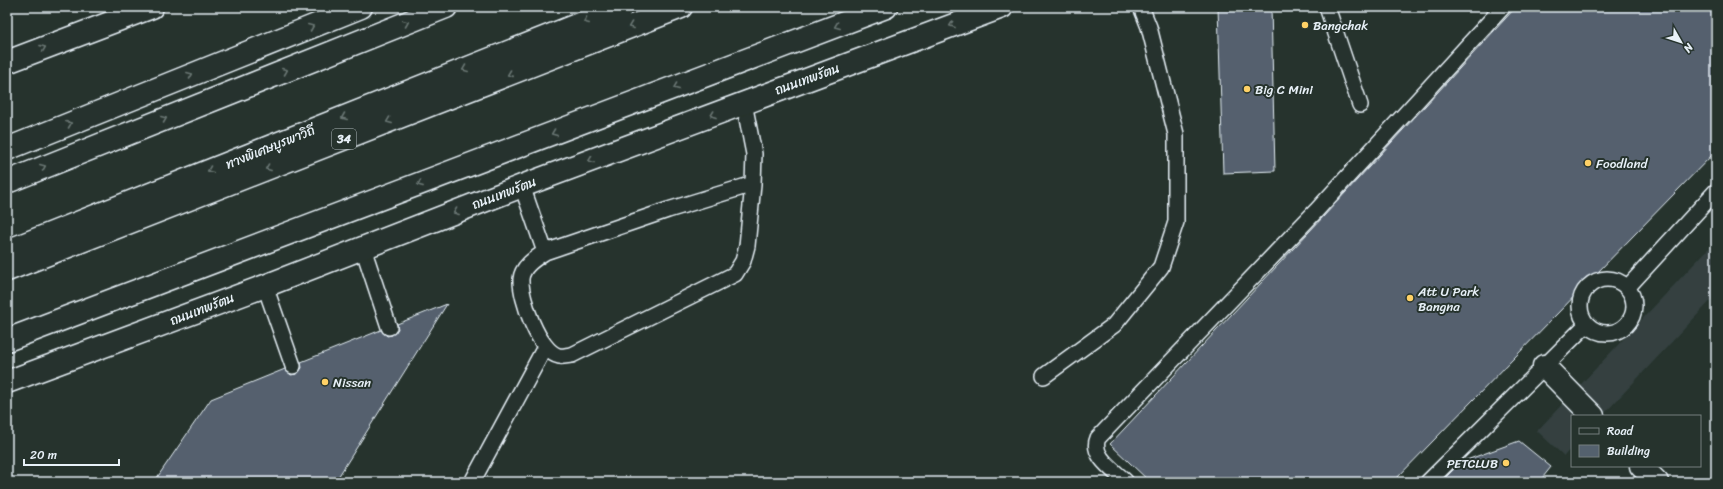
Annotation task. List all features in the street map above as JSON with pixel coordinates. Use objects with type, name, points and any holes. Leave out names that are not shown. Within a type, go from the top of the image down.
[{"type":"main road","points":[[7,62],[152,7]]},
{"type":"main road","points":[[7,149],[361,7]]},
{"type":"main road","points":[[7,182],[446,7]]},
{"type":"main road","name":"ทางพิเศษบูรพาวิถี","points":[[7,251],[622,7]]},
{"type":"main road","name":"34","points":[[7,270],[681,7]]},
{"type":"main road","points":[[7,340],[886,7]]},
{"type":"main road","name":"ถนนเทพรัตน","points":[[7,382],[265,286],[522,186],[1002,7]]},
{"type":"main road","points":[[1544,366],[1591,415]]},
{"type":"main road","points":[[1642,467],[1657,482]]},
{"type":"lane","points":[[1044,376],[1114,325],[1161,267],[1176,222],[1176,134],[1149,27],[1141,7]]},
{"type":"lane","points":[[1327,7],[1360,105]]},
{"type":"lane","points":[[1126,482],[1099,455],[1096,448],[1098,438],[1316,211],[1503,7]]},
{"type":"lane","points":[[744,103],[754,154],[753,184],[747,246],[743,261],[735,274],[572,354],[559,356],[545,347],[526,310],[521,278],[529,263],[545,252],[668,210],[753,184]]},
{"type":"lane","points":[[522,186],[545,252]]},
{"type":"lane","points":[[1627,288],[1716,191]]},
{"type":"lane","points":[[363,248],[389,327]]},
{"type":"lane","points":[[1606,279],[1614,280],[1627,288],[1632,297],[1634,306],[1633,315],[1628,324],[1621,329],[1608,333],[1594,330],[1587,324],[1582,317],[1581,300],[1590,285],[1606,279]]},
{"type":"lane","points":[[265,286],[293,366]]},
{"type":"lane","points":[[1428,482],[1587,324]]},
{"type":"lane","points":[[472,482],[545,347]]},
{"type":"shaded area","points":[[1709,248],[1716,254],[1716,295],[1603,415],[1571,415],[1571,448],[1564,456],[1537,431]]},
{"type":"building","name":"Big C Mini","points":[[1218,7],[1271,7],[1275,171],[1223,173]]},
{"type":"building","name":"Att U Park Bangna","points":[[1516,7],[1716,7],[1716,151],[1393,482],[1150,482],[1110,444],[1323,217]]},
{"type":"building","name":"Nissan","points":[[447,304],[335,482],[154,482],[211,399],[285,369],[291,375],[296,374],[302,368],[301,362],[381,330],[387,336],[392,335],[398,329],[397,324]]},
{"type":"building","name":"PETCLUB","points":[[1519,441],[1551,467],[1539,482],[1441,482],[1461,462]]},
{"type":"place","name":"Bangchak","points":[[1305,25]]},
{"type":"place","name":"Big C Mini","points":[[1247,89]]},
{"type":"place","name":"Foodland","points":[[1588,163]]},
{"type":"place","name":"Att U Park Bangna","points":[[1410,298]]},
{"type":"place","name":"Nissan","points":[[325,382]]},
{"type":"place","name":"PETCLUB","points":[[1506,463]]}]
